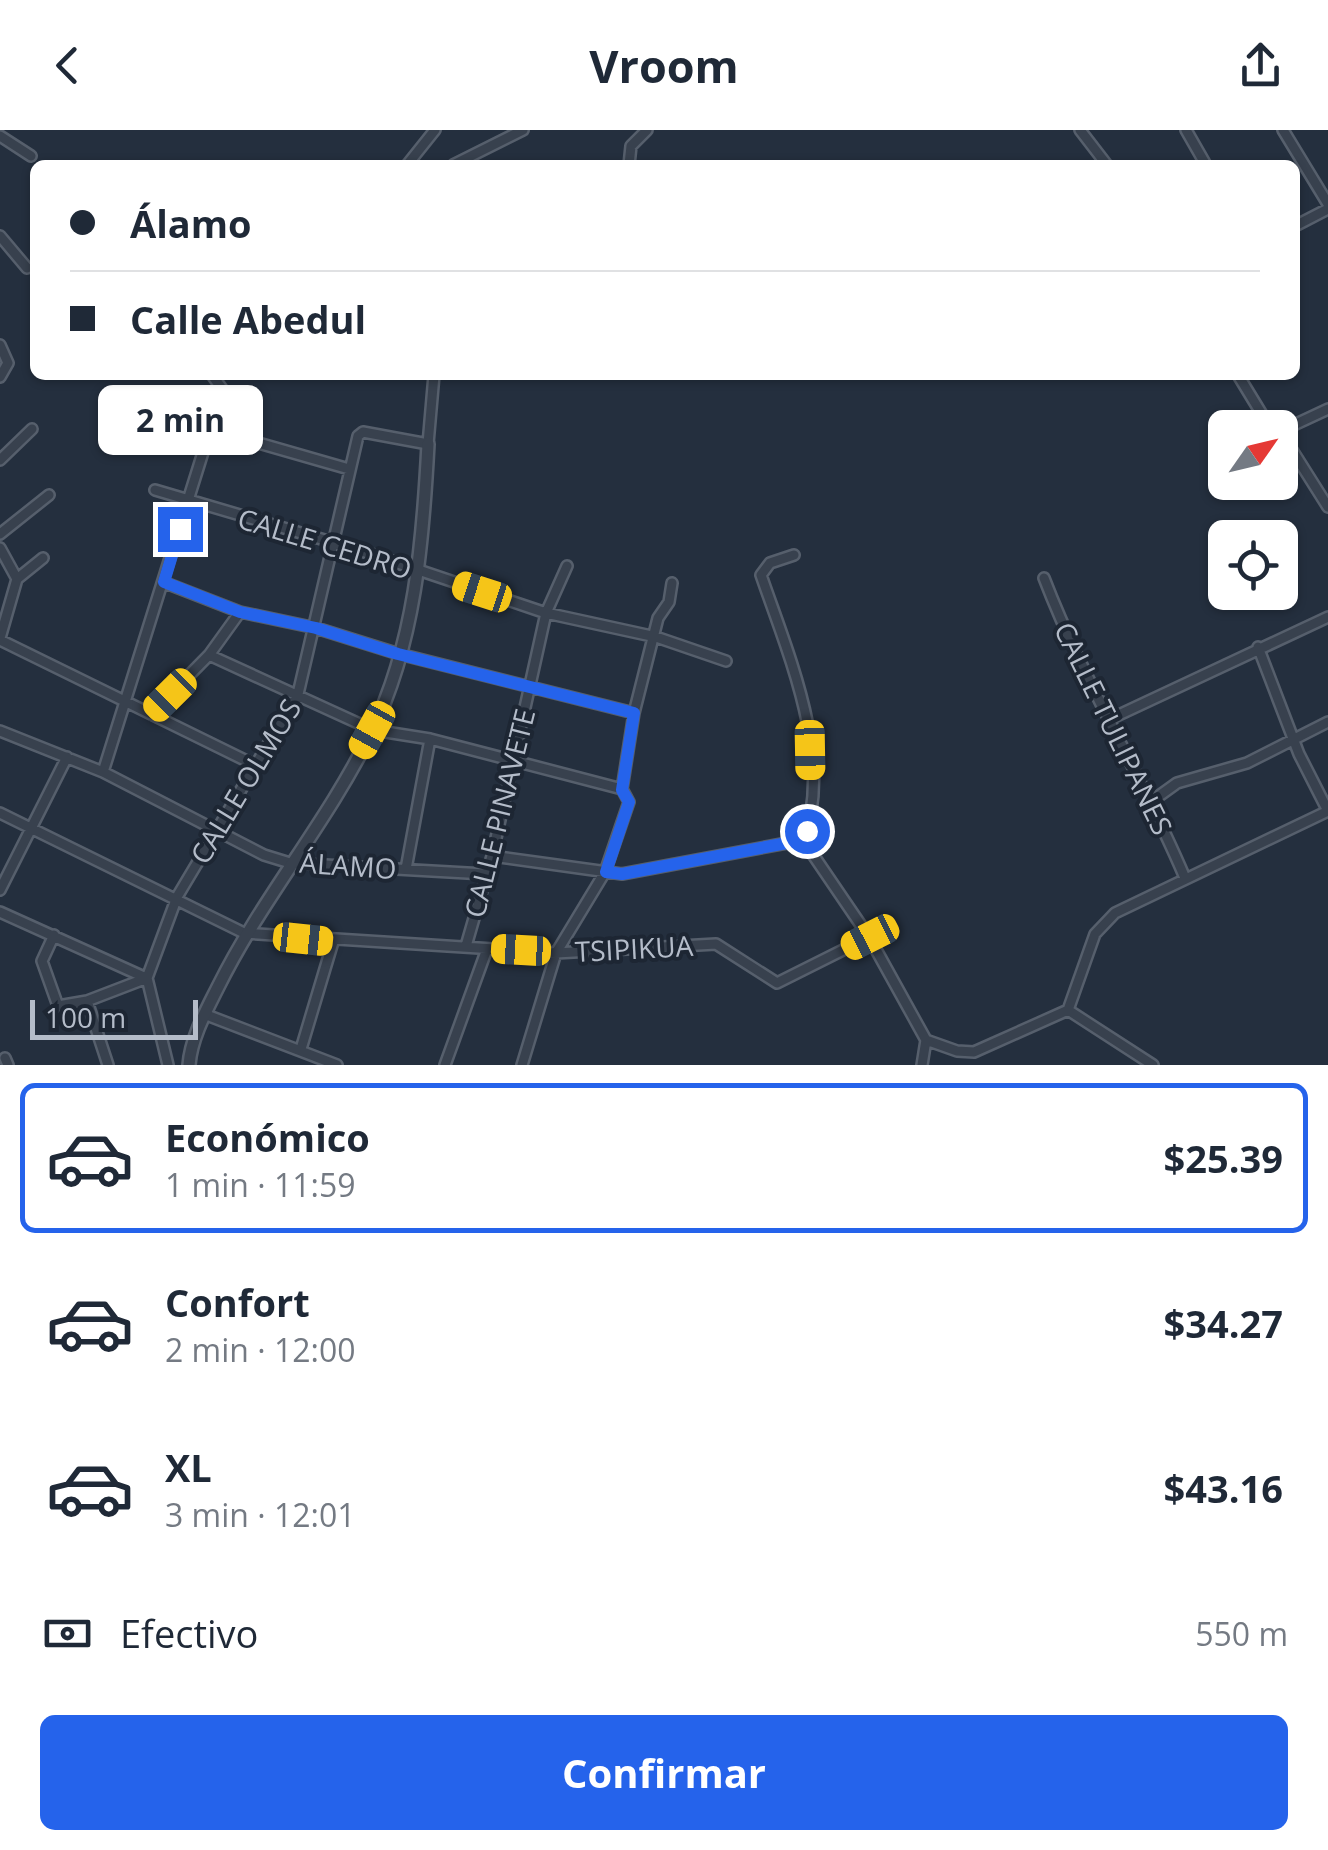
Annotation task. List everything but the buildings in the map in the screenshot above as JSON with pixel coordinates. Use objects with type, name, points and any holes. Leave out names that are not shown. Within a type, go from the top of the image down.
[{"type":"street","points":[[411,160],[435,130]]},
{"type":"street","points":[[462,160],[523,130]]},
{"type":"street","points":[[630,160],[631,146],[647,130]]},
{"type":"street","points":[[1080,130],[1103,160]]},
{"type":"street","points":[[1186,130],[1203,160]]},
{"type":"street","points":[[1283,130],[1328,207],[1300,223]]},
{"type":"street","points":[[0,136],[31,156]]},
{"type":"street","points":[[0,236],[27,268]]},
{"type":"street","points":[[0,346],[8,363],[0,377]]},
{"type":"street","points":[[103,772],[188,502],[228,397],[216,380]]},
{"type":"street","points":[[189,1065],[204,1014],[244,934],[324,817],[372,730],[398,654],[418,571],[434,380]]},
{"type":"street","points":[[1241,380],[1260,410]]},
{"type":"street","points":[[1298,422],[1328,409]]},
{"type":"street","points":[[154,413],[349,469]]},
{"type":"street","points":[[0,460],[32,430]]},
{"type":"street","name":"CALLE OLMOS","points":[[147,978],[178,897],[213,830],[257,766],[298,694],[316,628],[330,541],[360,433],[428,444]]},
{"type":"street","points":[[1298,460],[1328,507]]},
{"type":"street","name":"CALLE CEDRO","points":[[155,490],[330,541],[546,613],[656,637],[726,660]]},
{"type":"street","points":[[0,534],[49,495]]},
{"type":"street","points":[[0,548],[17,579]]},
{"type":"street","points":[[794,555],[770,563],[761,576],[810,717],[811,784],[803,840],[870,937],[926,1040],[922,1065]]},
{"type":"street","points":[[43,558],[17,579],[0,639],[257,766]]},
{"type":"street","name":"CALLE PINAVETE","points":[[466,946],[492,856],[546,613],[568,566]]},
{"type":"street","name":"CALLE TULIPANES","points":[[1044,578],[1185,878]]},
{"type":"street","points":[[164,582],[240,612],[316,628],[398,654],[634,713]]},
{"type":"street","points":[[522,1065],[556,952],[606,872],[629,802],[622,790],[634,713],[658,618],[670,602],[672,583]]},
{"type":"street","points":[[150,714],[209,655],[240,612]]},
{"type":"street","points":[[1108,720],[1328,617]]},
{"type":"street","points":[[926,1040],[958,1052],[974,1052],[1068,1010],[1102,924],[1185,878],[1328,811],[1299,754],[1295,735],[1258,647]]},
{"type":"street","points":[[209,655],[372,730],[430,739],[512,764],[622,790]]},
{"type":"street","points":[[1152,801],[1177,782],[1247,763],[1295,735],[1328,722]]},
{"type":"street","name":"ÁLAMO","points":[[0,731],[103,772],[213,830],[290,863],[485,874]]},
{"type":"street","points":[[406,869],[430,739]]},
{"type":"street","points":[[0,890],[68,757]]},
{"type":"street","points":[[0,814],[178,897],[244,934],[556,952]]},
{"type":"street","points":[[492,856],[622,874],[803,840]]},
{"type":"street","points":[[0,912],[147,978]]},
{"type":"street","points":[[54,935],[42,961],[56,1004],[62,1007],[147,978]]},
{"type":"street","name":"TSIPIKUA","points":[[556,952],[716,944],[776,983],[870,937]]},
{"type":"street","points":[[300,1049],[332,942]]},
{"type":"street","name":"CALLE PINAVETE","points":[[444,1065],[487,949]]},
{"type":"street","points":[[147,978],[168,1065]]},
{"type":"street","points":[[88,1001],[108,1065]]},
{"type":"street","points":[[1068,1010],[1152,1065]]},
{"type":"street","points":[[204,1014],[338,1065]]},
{"type":"route","points":[[180,529],[164,582],[240,612],[316,628],[398,654],[634,713],[622,790],[629,802],[606,872],[622,874],[803,840],[807,831]]}]
